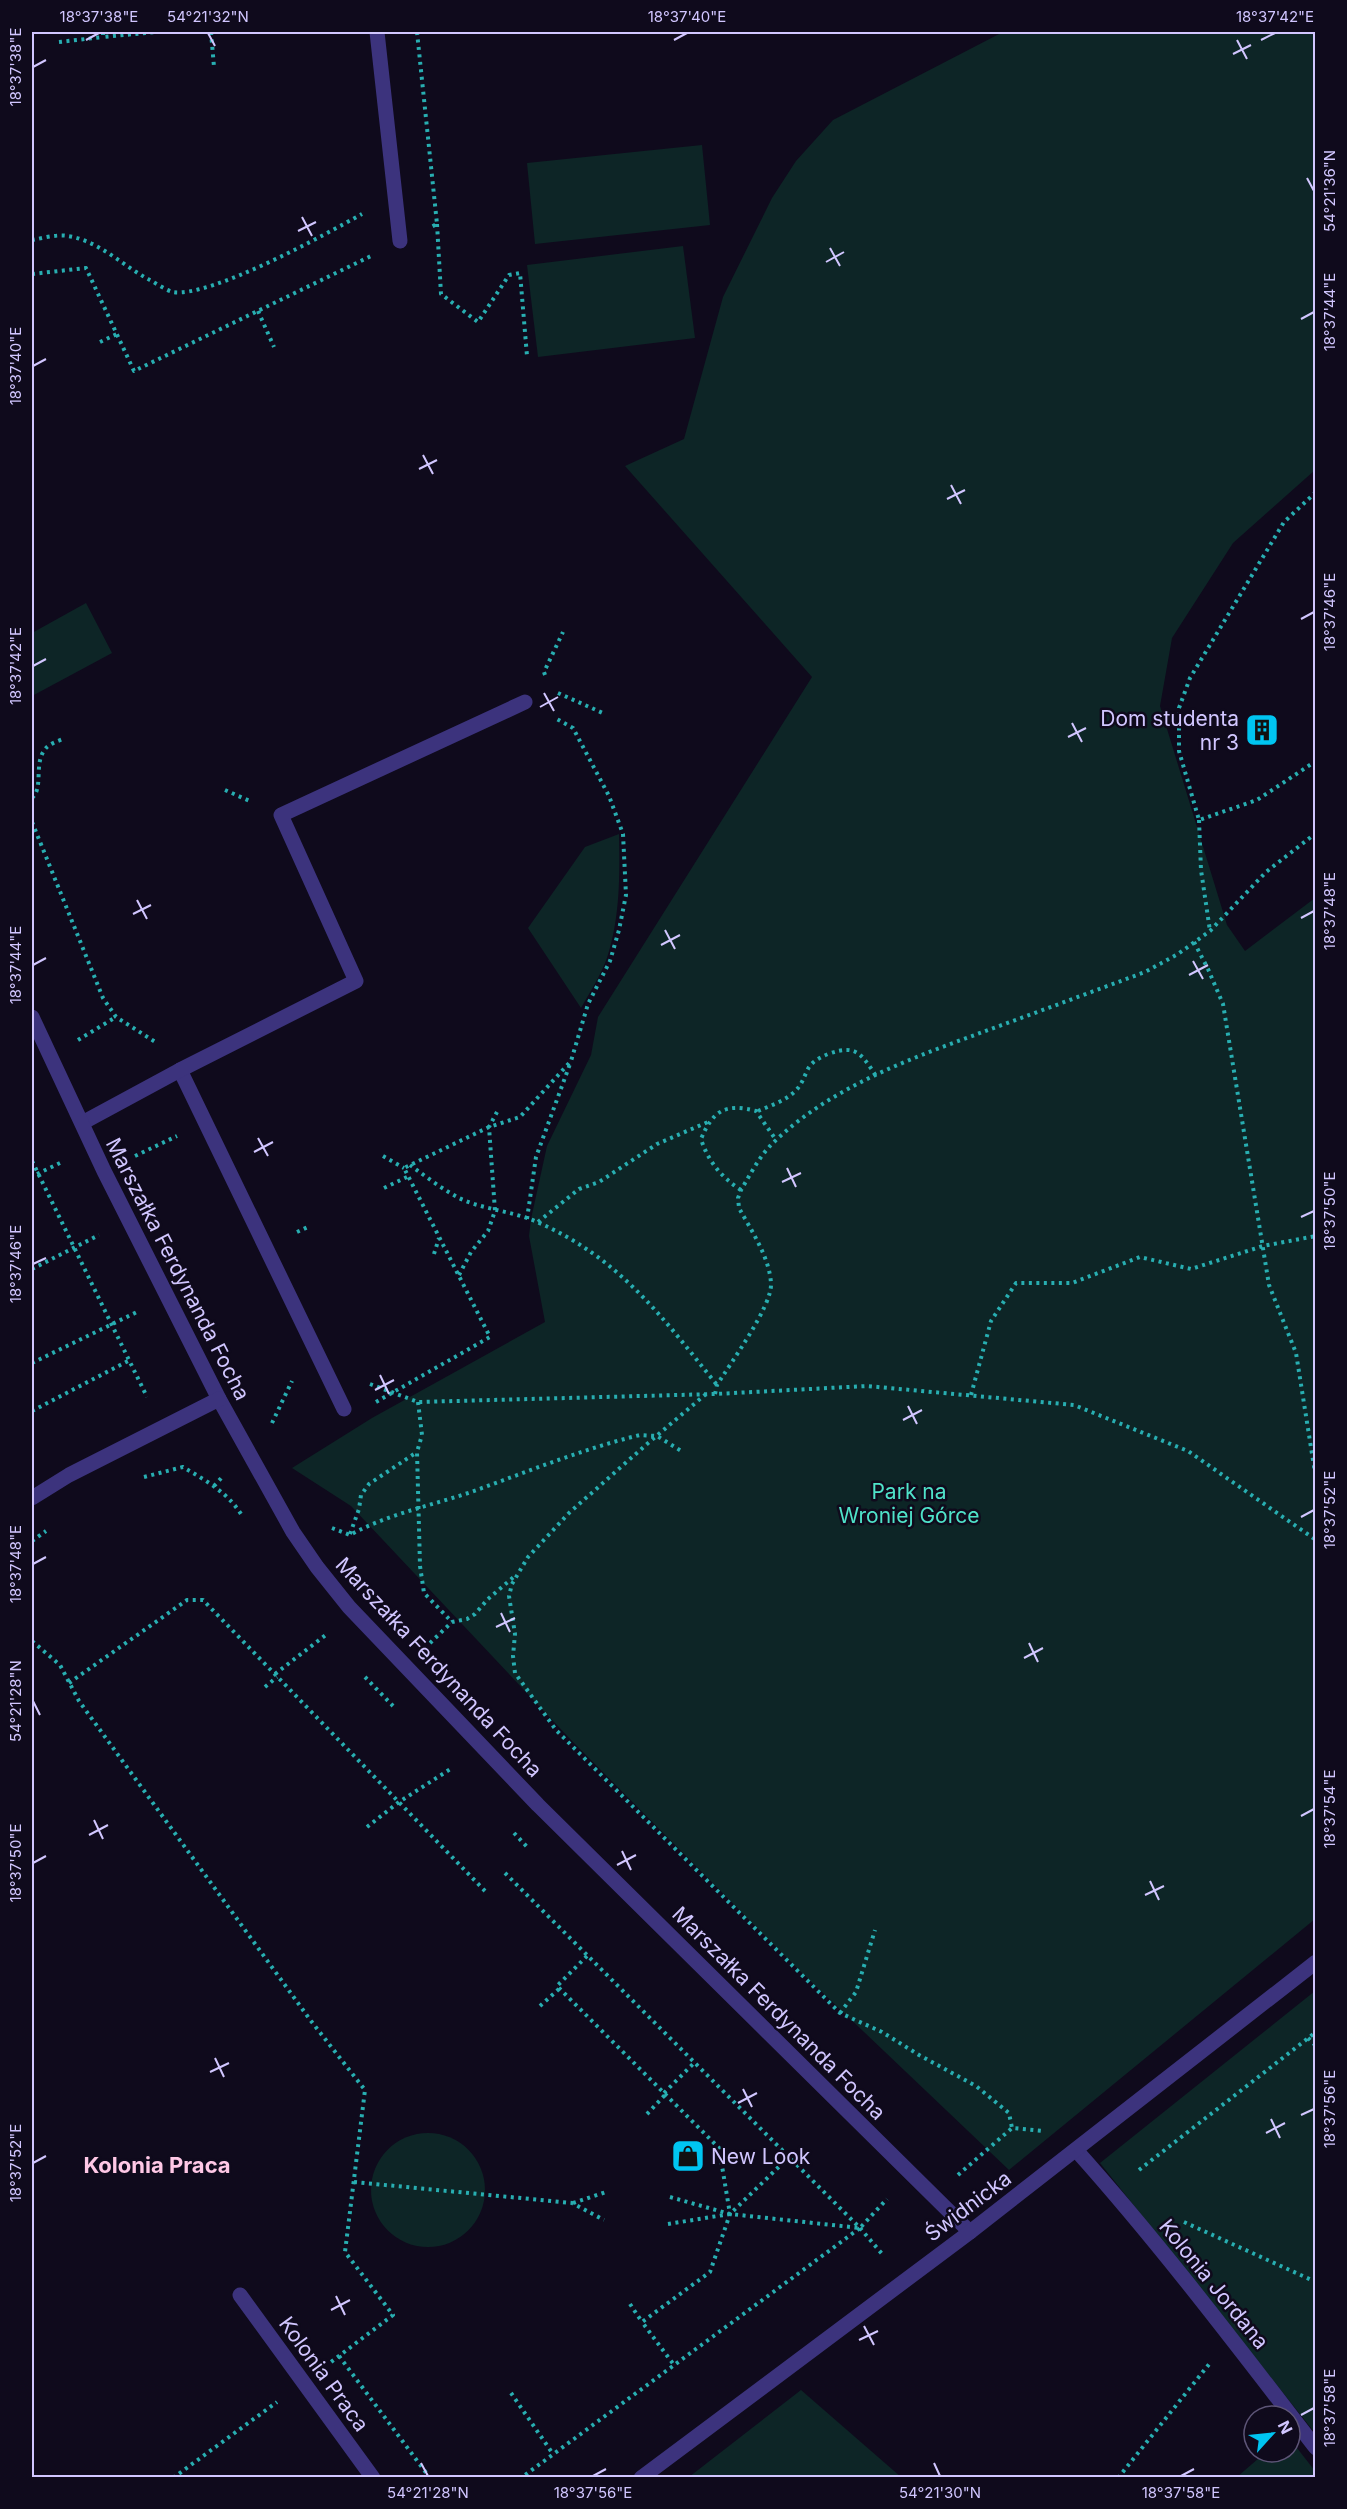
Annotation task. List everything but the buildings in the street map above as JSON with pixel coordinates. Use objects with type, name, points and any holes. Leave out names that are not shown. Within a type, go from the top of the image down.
[{"type":"street","points":[[377,32],[400,241]]},
{"type":"street","points":[[82,1123],[180,1070],[356,981],[281,815],[525,702]]},
{"type":"street","name":"Marszałka Ferdynanda Focha","points":[[32,1017],[49,1058],[219,1399],[293,1532],[317,1567],[350,1607],[405,1666],[538,1804],[970,2232]]},
{"type":"street","points":[[180,1070],[344,1409]]},
{"type":"street","points":[[32,1498],[69,1475],[219,1399]]},
{"type":"street","name":"Świdnicka","points":[[641,2478],[970,2232],[1316,1962]]},
{"type":"street","name":"Kolonia Jordana","points":[[1076,2150],[1231,2337],[1316,2448]]},
{"type":"street","name":"Kolonia Praca","points":[[240,2295],[373,2478]]},
{"type":"path","points":[[59,42],[103,34],[156,32]]},
{"type":"path","points":[[211,32],[214,67]]},
{"type":"path","points":[[417,32],[437,224],[441,294],[478,322],[509,274],[519,273],[527,356]]},
{"type":"path","points":[[32,240],[67,236],[96,245],[171,292],[192,292],[218,284],[249,270],[362,214]]},
{"type":"path","points":[[32,274],[86,268],[134,371],[437,224]]},
{"type":"path","points":[[258,311],[274,347]]},
{"type":"path","points":[[100,342],[117,334]]},
{"type":"path","points":[[1210,931],[1201,870],[1199,820],[1179,751],[1179,708],[1190,678],[1284,522],[1316,492]]},
{"type":"path","points":[[563,632],[544,672],[552,690],[605,714]]},
{"type":"path","points":[[525,702],[552,690]]},
{"type":"path","points":[[525,702],[573,728],[609,796],[623,834],[626,896],[610,961],[588,1004],[572,1061],[536,1157],[527,1219]]},
{"type":"path","points":[[32,798],[38,790],[40,761],[46,747],[63,739]]},
{"type":"path","points":[[1199,820],[1257,800],[1316,761]]},
{"type":"path","points":[[32,822],[103,998],[116,1017],[171,1052],[180,1070]]},
{"type":"path","points":[[715,1394],[717,1385],[767,1303],[771,1285],[767,1263],[739,1208],[738,1198],[768,1147],[806,1114],[922,1054],[1145,972],[1210,931],[1266,872],[1316,833]]},
{"type":"path","points":[[1194,942],[1223,1005],[1269,1285],[1296,1353],[1316,1479]]},
{"type":"path","points":[[49,1058],[116,1017]]},
{"type":"path","points":[[538,1222],[579,1189],[599,1182],[657,1144],[708,1122],[721,1110],[738,1106],[758,1111],[787,1098],[800,1087],[810,1066],[819,1058],[848,1049],[864,1057],[876,1076]]},
{"type":"path","points":[[404,1168],[489,1127],[520,1117],[572,1061]]},
{"type":"path","points":[[758,1111],[776,1140]]},
{"type":"path","points":[[458,1275],[471,1252],[488,1231],[495,1211],[489,1127],[497,1112]]},
{"type":"path","points":[[708,1122],[700,1138],[705,1153],[727,1179],[741,1190]]},
{"type":"path","points":[[344,1409],[347,1416],[392,1394],[490,1337],[409,1176],[404,1168],[383,1156]]},
{"type":"path","points":[[32,1161],[128,1362],[32,1411]]},
{"type":"path","points":[[410,1165],[459,1198],[495,1211],[538,1222],[592,1251],[629,1281],[656,1309],[717,1385]]},
{"type":"path","points":[[384,1188],[409,1176]]},
{"type":"path","points":[[32,1269],[129,1220]]},
{"type":"path","points":[[971,1395],[991,1320],[1016,1283],[1072,1283],[1140,1257],[1191,1269],[1263,1246],[1316,1236]]},
{"type":"path","points":[[434,1254],[439,1238]]},
{"type":"path","points":[[32,1363],[169,1296]]},
{"type":"path","points":[[272,1423],[297,1371]]},
{"type":"path","points":[[392,1394],[418,1402],[715,1394],[867,1386],[1074,1405],[1188,1451],[1316,1540]]},
{"type":"path","points":[[706,1394],[569,1513],[528,1557],[512,1584],[509,1596],[515,1634],[513,1656],[515,1673],[556,1730],[840,2013],[882,2032],[919,2055],[976,2085],[1009,2113],[1012,2128]]},
{"type":"path","points":[[418,1402],[422,1435],[417,1452],[420,1566],[424,1593],[452,1622]]},
{"type":"path","points":[[417,1452],[369,1484],[361,1495],[359,1509],[350,1534],[373,1522],[640,1434],[657,1436],[683,1452]]},
{"type":"path","points":[[136,1479],[183,1467],[214,1486],[234,1504],[247,1523]]},
{"type":"path","points":[[32,1541],[52,1527]]},
{"type":"path","points":[[405,1666],[452,1622],[467,1619],[475,1614],[488,1599],[519,1572]]},
{"type":"path","points":[[69,1683],[187,1600],[203,1600],[485,1891]]},
{"type":"path","points":[[265,1687],[326,1632],[334,1641]]},
{"type":"path","points":[[32,1641],[60,1665],[79,1701],[310,2021],[365,2090],[345,2252],[393,2315],[173,2478]]},
{"type":"path","points":[[361,1672],[398,1712]]},
{"type":"path","points":[[444,1760],[460,1776]]},
{"type":"path","points":[[367,1827],[399,1802],[452,1768]]},
{"type":"path","points":[[506,1825],[529,1849]]},
{"type":"path","points":[[505,1873],[860,2228]]},
{"type":"path","points":[[840,2013],[856,1992],[875,1930]]},
{"type":"path","points":[[587,1956],[557,1986],[719,2148],[730,2214]]},
{"type":"path","points":[[540,2007],[560,1989]]},
{"type":"path","points":[[1112,2191],[1316,2032]]},
{"type":"path","points":[[1308,2038],[1316,2046]]},
{"type":"path","points":[[647,2114],[694,2063]]},
{"type":"path","points":[[953,2180],[1012,2128],[1054,2131]]},
{"type":"path","points":[[642,2322],[710,2272],[730,2214],[789,2157]]},
{"type":"path","points":[[354,2182],[572,2203],[604,2220]]},
{"type":"path","points":[[521,2478],[860,2228],[894,2191]]},
{"type":"path","points":[[572,2203],[606,2192]]},
{"type":"path","points":[[670,2198],[730,2214],[860,2228]]},
{"type":"path","points":[[668,2224],[730,2214]]},
{"type":"path","points":[[1177,2219],[1316,2282]]},
{"type":"path","points":[[630,2304],[674,2365]]},
{"type":"path","points":[[1118,2478],[1231,2337]]},
{"type":"path","points":[[339,2356],[430,2478]]},
{"type":"path","points":[[511,2393],[553,2454]]},
{"type":"green space","name":"Park na Wroniej Górce","points":[[1003,32],[1316,32],[1315,470],[1233,543],[1172,638],[1160,706],[1227,925],[1245,951],[1315,898],[1315,1919],[1009,2170],[801,1972],[572,1741],[351,1506],[292,1468],[372,1418],[545,1322],[529,1236],[531,1219],[547,1146],[591,1055],[598,1017],[812,677],[625,466],[684,439],[723,297],[772,198],[796,161],[833,120]]},
{"type":"green space","points":[[702,145],[710,225],[535,244],[527,163]]},
{"type":"green space","points":[[683,246],[695,338],[538,357],[527,265]]},
{"type":"green space","points":[[86,603],[112,653],[32,696],[32,633]]},
{"type":"green space","points":[[619,834],[618,897],[611,943],[602,971],[581,1008],[528,928],[585,847]]},
{"type":"green space","points":[[1315,1991],[1315,2433],[1302,2417],[1302,2404],[1292,2404],[1100,2163]]},
{"type":"green space","points":[[428,2133],[450,2137],[469,2149],[481,2168],[485,2190],[481,2212],[469,2231],[450,2243],[428,2247],[406,2243],[387,2231],[375,2212],[371,2190],[375,2168],[387,2149],[406,2137]]},
{"type":"green space","points":[[801,2390],[901,2477],[689,2477]]},
{"type":"green space","points":[[1302,2454],[1315,2471],[1315,2477],[1237,2477],[1252,2464],[1302,2464]]},
{"type":"place","name":"Dom studenta nr 3","points":[[1262,730]]},
{"type":"place","name":"New Look","points":[[688,2156]]},
{"type":"district","name":"Kolonia Praca","points":[[157,2165]]}]
